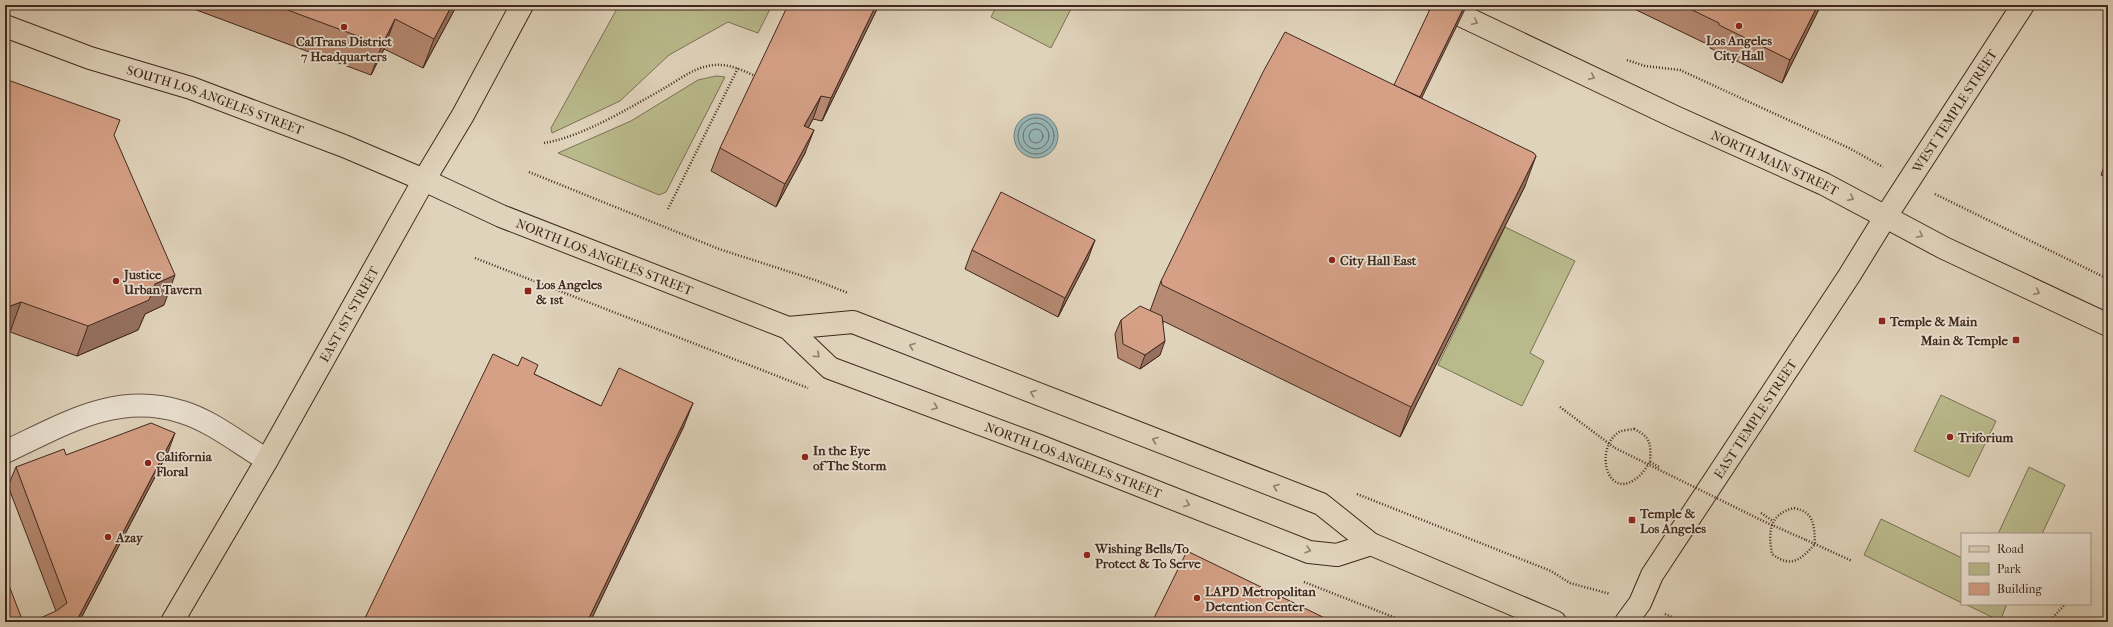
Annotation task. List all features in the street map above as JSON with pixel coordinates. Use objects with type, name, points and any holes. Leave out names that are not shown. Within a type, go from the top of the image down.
[{"type":"main road","name":"EAST 1ST STREET","points":[[172,622],[267,460],[424,180],[463,115],[522,5]]},
{"type":"main road","name":"NORTH MAIN STREET","points":[[1439,5],[1675,117],[1824,184],[1944,248],[2108,325]]},
{"type":"main road","name":"WEST TEMPLE STREET","points":[[1886,216],[2023,5]]},
{"type":"main road","name":"SOUTH LOS ANGELES STREET","points":[[5,26],[90,58],[191,88],[344,146],[424,180]]},
{"type":"main road","name":"NORTH LOS ANGELES STREET","points":[[424,180],[501,216],[788,328],[830,368],[1037,445],[1309,552],[1337,555],[1371,544]]},
{"type":"main road","name":"EAST TEMPLE STREET","points":[[1626,622],[1640,603],[1652,575],[1849,276],[1886,216]]},
{"type":"main road","name":"NORTH LOS ANGELES STREET","points":[[788,328],[853,322],[1321,504],[1371,544],[1555,622]]},
{"type":"street","points":[[5,452],[84,416],[110,407],[132,405],[160,407],[182,412],[206,423],[267,460]]},
{"type":"path","points":[[1626,60],[1645,66],[1680,70],[1849,148]]},
{"type":"path","points":[[544,143],[557,141],[624,112],[695,70],[709,66],[726,65],[738,68],[755,76]]},
{"type":"path","points":[[668,209],[738,68]]},
{"type":"path","points":[[1968,211],[2108,279]]},
{"type":"path","points":[[1560,407],[1615,448],[1762,521],[1852,561]]},
{"type":"path","points":[[1634,429],[1645,434],[1649,440],[1650,462],[1634,480],[1626,484],[1617,482],[1609,476],[1605,466],[1608,444],[1620,432],[1634,429]]},
{"type":"path","points":[[1650,462],[1659,467]]},
{"type":"path","points":[[1794,508],[1804,510],[1813,521],[1815,544],[1800,559],[1789,562],[1780,560],[1772,554],[1770,541],[1773,521],[1783,511],[1794,508]]},
{"type":"path","points":[[1761,513],[1773,521]]},
{"type":"path","points":[[2049,622],[2064,605]]},
{"type":"green space","points":[[619,5],[772,5],[758,33],[728,22],[669,55],[620,101],[552,133],[551,128]]},
{"type":"green space","points":[[993,5],[1073,5],[1051,48],[991,17],[996,7]]},
{"type":"green space","points":[[716,76],[725,77],[666,192],[659,195],[558,153],[631,121],[698,80]]},
{"type":"green space","points":[[1505,227],[1575,261],[1530,353],[1544,361],[1522,406],[1438,365]]},
{"type":"green space","points":[[1941,395],[1996,421],[1969,477],[1914,451]]},
{"type":"green space","points":[[2029,467],[2065,485],[2042,533],[1998,533]]},
{"type":"green space","points":[[1881,519],[1961,558],[1961,603],[1864,555]]},
{"type":"green space","points":[[1967,605],[2007,605],[2000,621]]},
{"type":"water","points":[[1036,114],[1048,118],[1054,124],[1058,136],[1054,148],[1048,154],[1036,158],[1024,154],[1018,148],[1014,136],[1018,124],[1024,118]]},
{"type":"building","points":[[274,5],[452,5],[434,39],[395,19],[382,45]]},
{"type":"building","points":[[788,5],[876,5],[831,98],[821,96],[804,126],[814,130],[785,184],[720,148]]},
{"type":"building","points":[[1432,5],[1465,5],[1420,97],[1394,85]]},
{"type":"building","points":[[1682,5],[1818,5],[1790,60]]},
{"type":"building","name":"City Hall East","points":[[1285,32],[1534,153],[1536,156],[1411,407],[1162,285],[1161,281],[1263,72]]},
{"type":"building","points":[[5,79],[120,120],[114,135],[175,275],[155,284],[149,300],[88,326],[21,302],[5,308]]},
{"type":"building","points":[[1001,192],[1095,240],[1065,298],[972,250]]},
{"type":"building","points":[[1140,306],[1162,316],[1165,341],[1145,355],[1123,344],[1121,320]]},
{"type":"building","points":[[493,354],[518,366],[522,357],[538,365],[534,374],[601,406],[619,368],[693,403],[587,622],[373,622],[365,618]]},
{"type":"building","points":[[151,423],[175,433],[76,622],[35,622],[38,619],[56,611],[67,603],[16,467],[64,449],[66,455]]},
{"type":"building","points":[[1187,551],[1333,622],[1152,622]]},
{"type":"building","points":[[5,575],[23,622],[5,622]]},
{"type":"place","name":"Los Angeles City Hall","points":[[1739,26]]},
{"type":"place","name":"CalTrans District 7 Headquarters","points":[[344,27]]},
{"type":"place","name":"City Hall East","points":[[1332,260]]},
{"type":"place","name":"Justice Urban Tavern","points":[[116,281]]},
{"type":"place","name":"Los Angeles & 1st","points":[[528,291]]},
{"type":"place","name":"Temple & Main","points":[[1882,321]]},
{"type":"place","name":"Main & Temple","points":[[2016,340]]},
{"type":"place","name":"Triforium","points":[[1950,437]]},
{"type":"place","name":"In the Eye of The Storm","points":[[805,457]]},
{"type":"place","name":"California Floral","points":[[148,463]]},
{"type":"place","name":"Temple & Los Angeles","points":[[1632,520]]},
{"type":"place","name":"Azay","points":[[108,537]]},
{"type":"place","name":"Wishing Bells/To Protect & To Serve","points":[[1087,555]]},
{"type":"place","name":"LAPD Metropolitan Detention Center","points":[[1197,598]]}]
